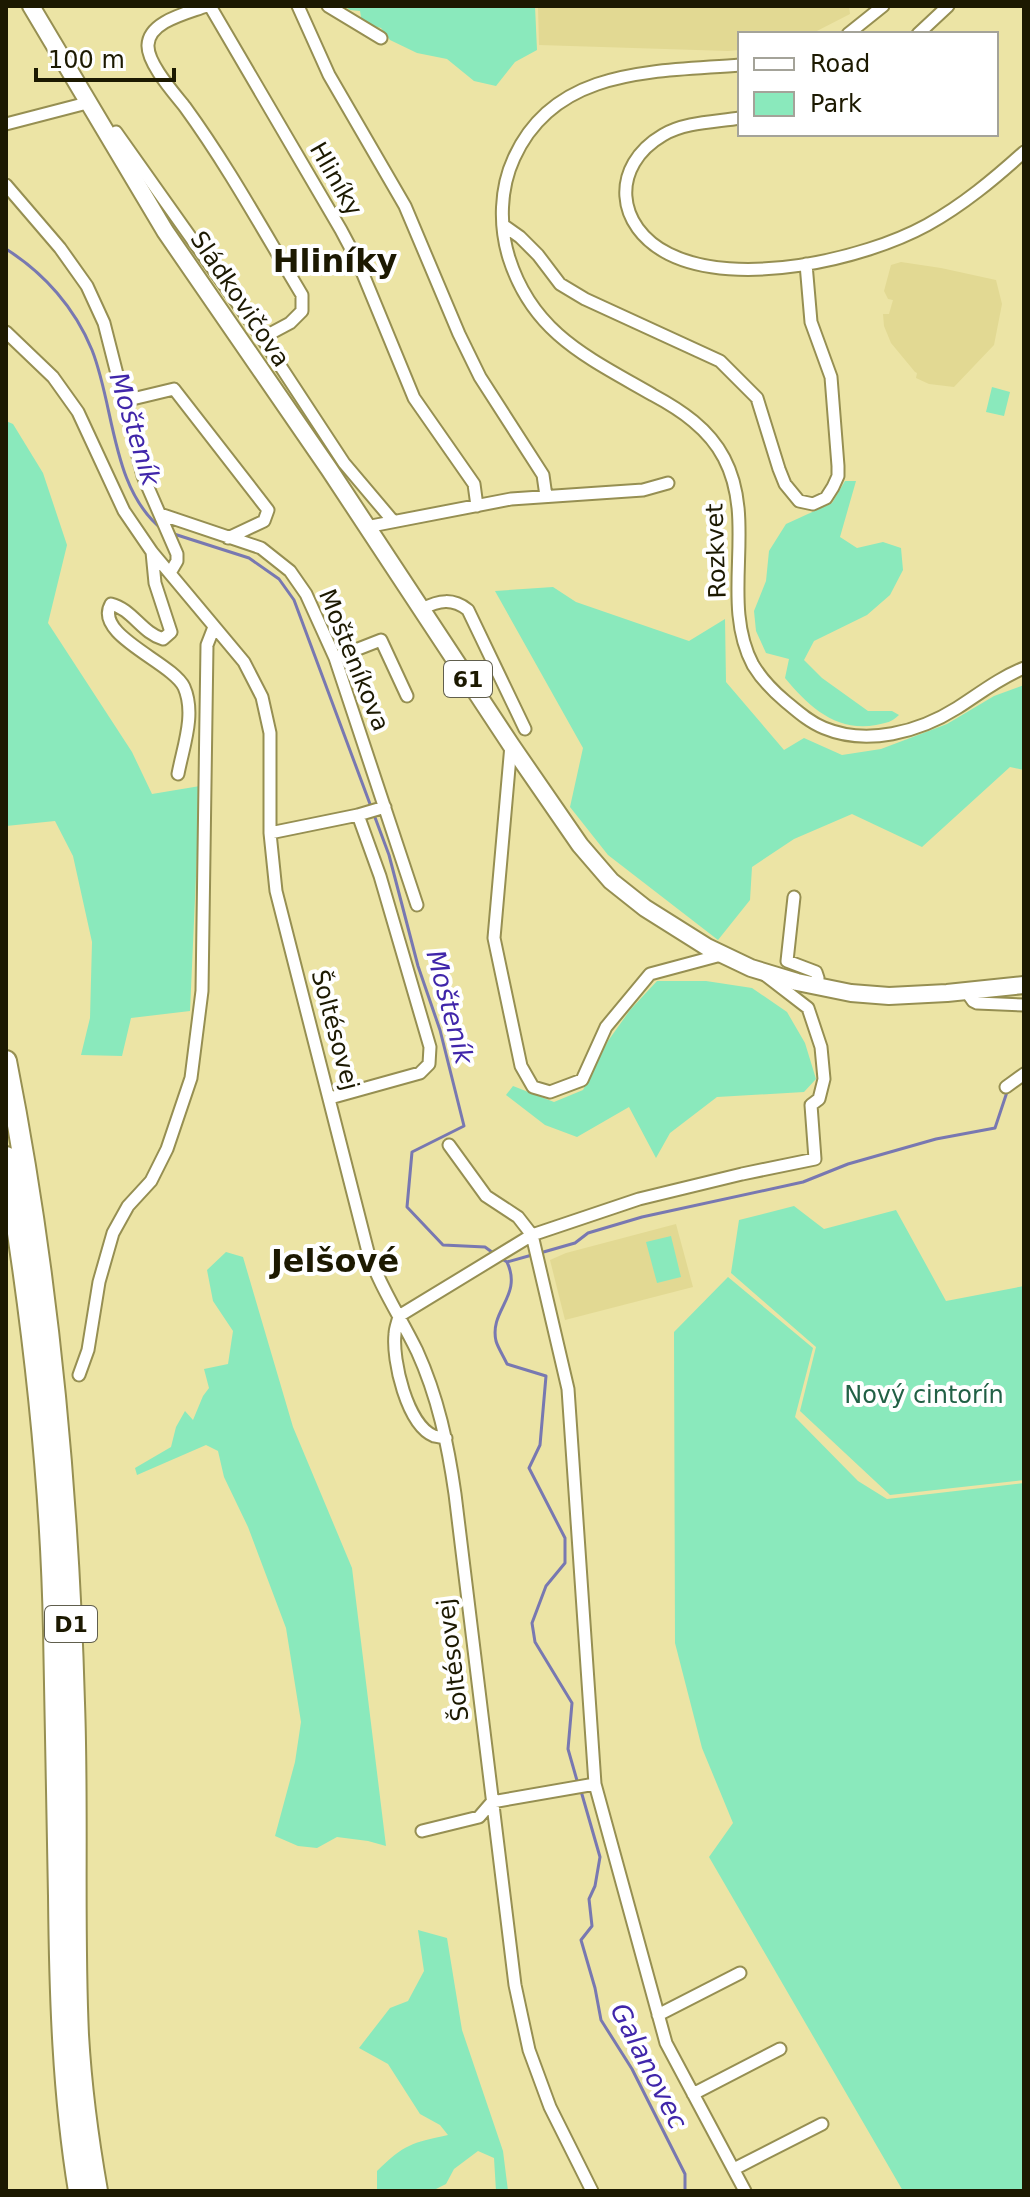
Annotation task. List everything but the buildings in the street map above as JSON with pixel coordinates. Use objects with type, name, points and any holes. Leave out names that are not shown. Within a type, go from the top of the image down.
[{"type":"highway","name":"D1","points":[[6,1061],[43,1283],[63,1465],[74,1706],[78,2036],[97,2191]]},
{"type":"highway","name":"D1","points":[[6,1157],[26,1285],[46,1482],[54,1628],[63,2037],[67,2099],[79,2191]]},
{"type":"main road","name":"Sládkovičova","points":[[31,6],[87,103],[111,132],[165,231],[329,469],[511,745],[580,845],[611,881],[677,929],[721,955],[761,971],[817,987],[889,996],[1024,985]]},
{"type":"street","name":"Hliníky","points":[[262,338],[290,323],[302,311],[302,295],[202,130],[154,64],[148,48],[150,36],[155,30],[169,21],[208,6],[341,230],[358,262],[414,398],[474,484],[477,506]]},
{"type":"street","name":"Hliníky","points":[[298,6],[329,75],[405,206],[480,377],[543,475],[546,496]]},
{"type":"street","points":[[328,6],[381,38]]},
{"type":"street","points":[[850,32],[883,6]]},
{"type":"street","points":[[920,32],[948,6]]},
{"type":"street","name":"Rozkvet","points":[[738,65],[645,72],[602,81],[559,102],[538,121],[521,144],[507,176],[502,207],[505,246],[525,296],[546,324],[564,341],[674,406],[716,443],[726,461],[739,506],[739,603],[745,642],[753,664],[763,679],[808,720],[838,733],[870,736],[906,731],[954,710],[994,683],[1024,668]]},
{"type":"street","points":[[6,124],[87,103]]},
{"type":"street","points":[[738,118],[681,127],[653,142],[631,169],[626,188],[627,211],[635,226],[667,253],[705,266],[748,269],[806,264],[876,247],[903,237],[966,201],[1024,152]]},
{"type":"street","name":"Sládkovičova","points":[[111,132],[262,338],[344,463],[393,521]]},
{"type":"street","points":[[6,185],[60,248],[87,286],[104,323],[143,476],[177,554],[177,561],[170,573]]},
{"type":"street","points":[[503,225],[538,255],[560,284],[585,299],[720,361],[757,398],[785,484],[799,501],[813,504],[826,498],[838,476],[838,466],[831,377],[811,322],[806,264]]},
{"type":"street","name":"Šoltésovej","points":[[6,332],[53,377],[78,412],[124,511],[152,552],[244,662],[262,697],[270,733],[270,833],[276,891],[371,1262],[429,1380],[446,1438],[515,1985],[529,2050],[550,2107],[592,2191]]},
{"type":"street","points":[[124,401],[174,389],[268,510],[264,521],[228,538]]},
{"type":"street","points":[[366,527],[511,499],[643,490],[668,483]]},
{"type":"street","name":"Mošteníkova","points":[[165,526],[261,548],[290,571],[306,594],[335,658],[372,811],[380,876],[430,1047],[429,1064],[420,1073],[330,1098]]},
{"type":"street","points":[[152,552],[155,583],[171,632],[163,639],[152,636],[120,606],[111,604],[107,610],[108,620],[131,645],[167,668],[183,686],[188,706],[188,726],[178,774]]},
{"type":"street","points":[[422,609],[441,601],[452,601],[468,610],[525,729]]},
{"type":"street","points":[[79,1375],[88,1350],[99,1282],[113,1233],[128,1206],[151,1181],[167,1149],[191,1078],[202,991],[207,645],[214,627]]},
{"type":"street","points":[[335,658],[381,640],[407,696]]},
{"type":"street","points":[[511,745],[494,938],[521,1066],[533,1087],[550,1092],[582,1080],[606,1027],[650,974],[721,955]]},
{"type":"street","points":[[270,833],[372,811]]},
{"type":"street","name":"Mošteníkova","points":[[372,811],[417,905]]},
{"type":"street","points":[[794,897],[787,961],[816,972],[817,987]]},
{"type":"street","points":[[446,1438],[434,1436],[425,1430],[408,1408],[395,1352],[399,1316],[532,1235],[639,1199],[815,1159],[811,1105],[819,1099],[824,1079],[821,1047],[808,1008],[761,971]]},
{"type":"street","name":"Sládkovičova","points":[[966,991],[977,1003],[1024,1005]]},
{"type":"street","points":[[1006,1087],[1024,1074]]},
{"type":"street","points":[[449,1145],[486,1196],[518,1217],[532,1235],[568,1389],[595,1784],[666,2043],[745,2191]]},
{"type":"street","points":[[422,1831],[479,1817],[492,1802],[595,1784]]},
{"type":"street","points":[[658,2015],[740,1973]]},
{"type":"street","points":[[693,2094],[780,2049]]},
{"type":"street","points":[[734,2169],[822,2124]]},
{"type":"shaded area","points":[[538,6],[849,6],[850,14],[815,32],[738,32],[738,50],[539,45]]},
{"type":"shaded area","points":[[901,262],[996,280],[1002,304],[994,345],[954,387],[929,384],[916,378],[917,373],[891,343],[883,314],[889,314],[893,300],[888,299],[884,291],[891,265]]},
{"type":"shaded area","points":[[676,1224],[693,1287],[565,1320],[550,1260]]},
{"type":"green space","points":[[344,6],[535,6],[537,50],[515,62],[496,86],[474,81],[447,59],[417,53],[390,40],[381,28],[362,23],[360,11]]},
{"type":"green space","points":[[992,387],[1010,392],[1004,416],[986,412]]},
{"type":"green space","points":[[6,421],[13,424],[43,473],[67,545],[48,623],[132,752],[152,794],[200,786],[190,1011],[131,1018],[122,1056],[81,1055],[90,1018],[92,942],[73,856],[55,821],[6,826]]},
{"type":"green space","points":[[845,481],[856,481],[840,537],[857,548],[883,542],[901,548],[903,570],[890,595],[867,615],[814,641],[804,660],[822,678],[868,711],[892,711],[899,715],[889,722],[876,725],[848,725],[824,715],[785,678],[789,659],[766,653],[756,631],[754,611],[766,581],[769,551],[786,524],[832,503]]},
{"type":"green space","points":[[553,587],[576,602],[689,641],[725,619],[726,682],[784,750],[804,738],[842,755],[881,749],[947,724],[994,696],[1024,685],[1024,770],[1010,767],[922,847],[852,814],[794,839],[752,867],[750,900],[718,940],[608,855],[570,807],[583,748],[495,591]]},
{"type":"green space","points":[[657,981],[706,981],[752,988],[787,1012],[805,1043],[816,1079],[804,1092],[717,1097],[670,1133],[656,1158],[629,1107],[577,1137],[545,1125],[506,1095],[513,1086],[554,1102],[583,1090],[608,1041],[630,1010]]},
{"type":"green space","name":"Nový cintorín","points":[[794,1206],[824,1229],[896,1210],[946,1301],[1024,1286],[1024,1480],[890,1495],[800,1411],[816,1347],[731,1273],[739,1220]]},
{"type":"green space","points":[[671,1236],[681,1277],[657,1283],[646,1242]]},
{"type":"green space","points":[[226,1252],[243,1257],[293,1427],[352,1568],[386,1846],[337,1837],[317,1848],[298,1846],[275,1836],[295,1762],[301,1722],[286,1628],[248,1527],[224,1477],[218,1451],[206,1445],[137,1475],[135,1468],[171,1447],[176,1427],[185,1411],[193,1420],[209,1388],[204,1369],[228,1364],[233,1331],[213,1301],[207,1270]]},
{"type":"green space","points":[[728,1277],[813,1348],[795,1417],[858,1481],[887,1499],[1024,1483],[1024,2191],[903,2191],[709,1857],[733,1823],[702,1748],[675,1643],[674,1332]]},
{"type":"green space","points":[[418,1930],[447,1938],[462,2030],[503,2151],[508,2191],[496,2191],[494,2158],[478,2151],[454,2169],[446,2184],[432,2191],[377,2191],[377,2171],[395,2155],[417,2143],[448,2135],[440,2125],[420,2114],[388,2064],[359,2048],[390,2008],[408,2001],[424,1971]]},
{"type":"waterway","name":"Mošteník","points":[[6,249],[45,280],[77,320],[100,373],[117,446],[133,493],[146,513],[163,530]]},
{"type":"waterway","name":"Mošteník","points":[[174,534],[249,558],[279,579],[294,600],[389,855],[418,966],[440,1030],[464,1126],[412,1152],[407,1207],[443,1245],[485,1247],[496,1255]]},
{"type":"waterway","name":"Mošteník","points":[[540,1253],[575,1243],[588,1233],[642,1217],[803,1182],[848,1164],[936,1139],[995,1128],[1007,1092]]},
{"type":"waterway","name":"Mošteník","points":[[502,1259],[507,1262],[532,1255]]},
{"type":"waterway","name":"Galanovec","points":[[507,1262],[511,1284],[497,1320],[496,1341],[507,1364],[546,1376],[540,1445],[529,1468],[565,1538],[565,1563],[546,1586],[532,1623],[535,1642],[572,1703],[568,1749],[578,1784]]},
{"type":"waterway","name":"Galanovec","points":[[581,1791],[600,1857],[595,1886],[589,1899],[592,1926],[581,1940],[601,2020],[632,2069],[685,2174],[685,2191]]},
{"type":"district","name":"Hliníky","points":[[335,261]]},
{"type":"district","name":"Jelšové","points":[[335,1261]]}]
